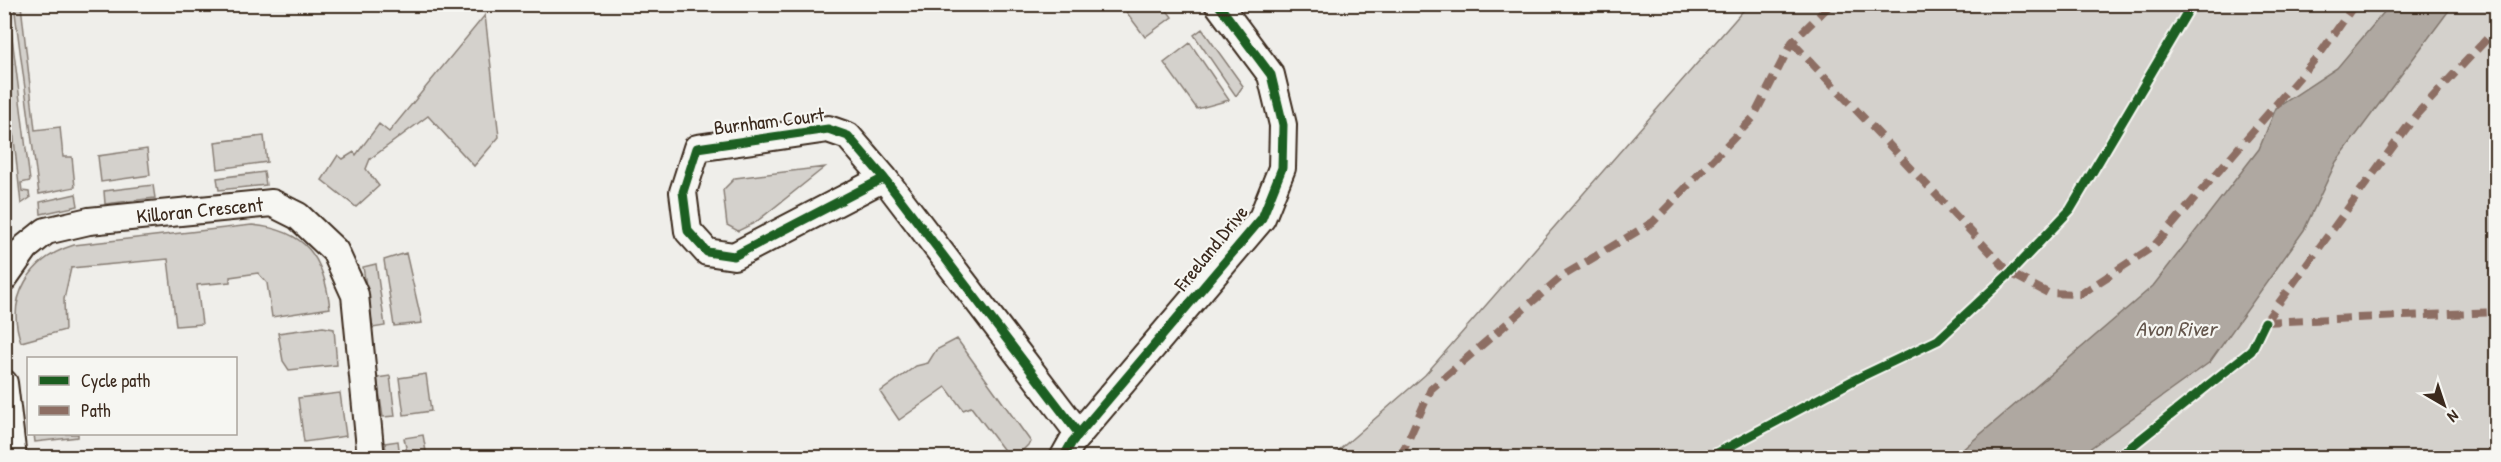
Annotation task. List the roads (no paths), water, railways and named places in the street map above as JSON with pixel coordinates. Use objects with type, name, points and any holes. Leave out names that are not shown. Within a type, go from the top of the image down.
[{"type":"street","name":"Freeland Drive","points":[[1063,458],[1079,434],[1262,218],[1282,168],[1283,124],[1271,75],[1218,4]]},
{"type":"street","name":"Burnham Court","points":[[884,177],[734,256],[707,252],[688,231],[683,192],[697,148],[828,129],[848,136],[884,177],[1079,434]]},
{"type":"street","name":"Killoran Crescent","points":[[4,278],[26,247],[46,231],[90,221],[272,203],[298,216],[335,251],[355,295],[371,458]]},
{"type":"street","points":[[4,383],[13,458]]},
{"type":"water","name":"Avon River","points":[[2390,5],[2453,5],[2336,162],[2304,230],[2210,362],[2078,457],[1954,457],[2153,286],[2259,149],[2276,108],[2337,68]]}]
